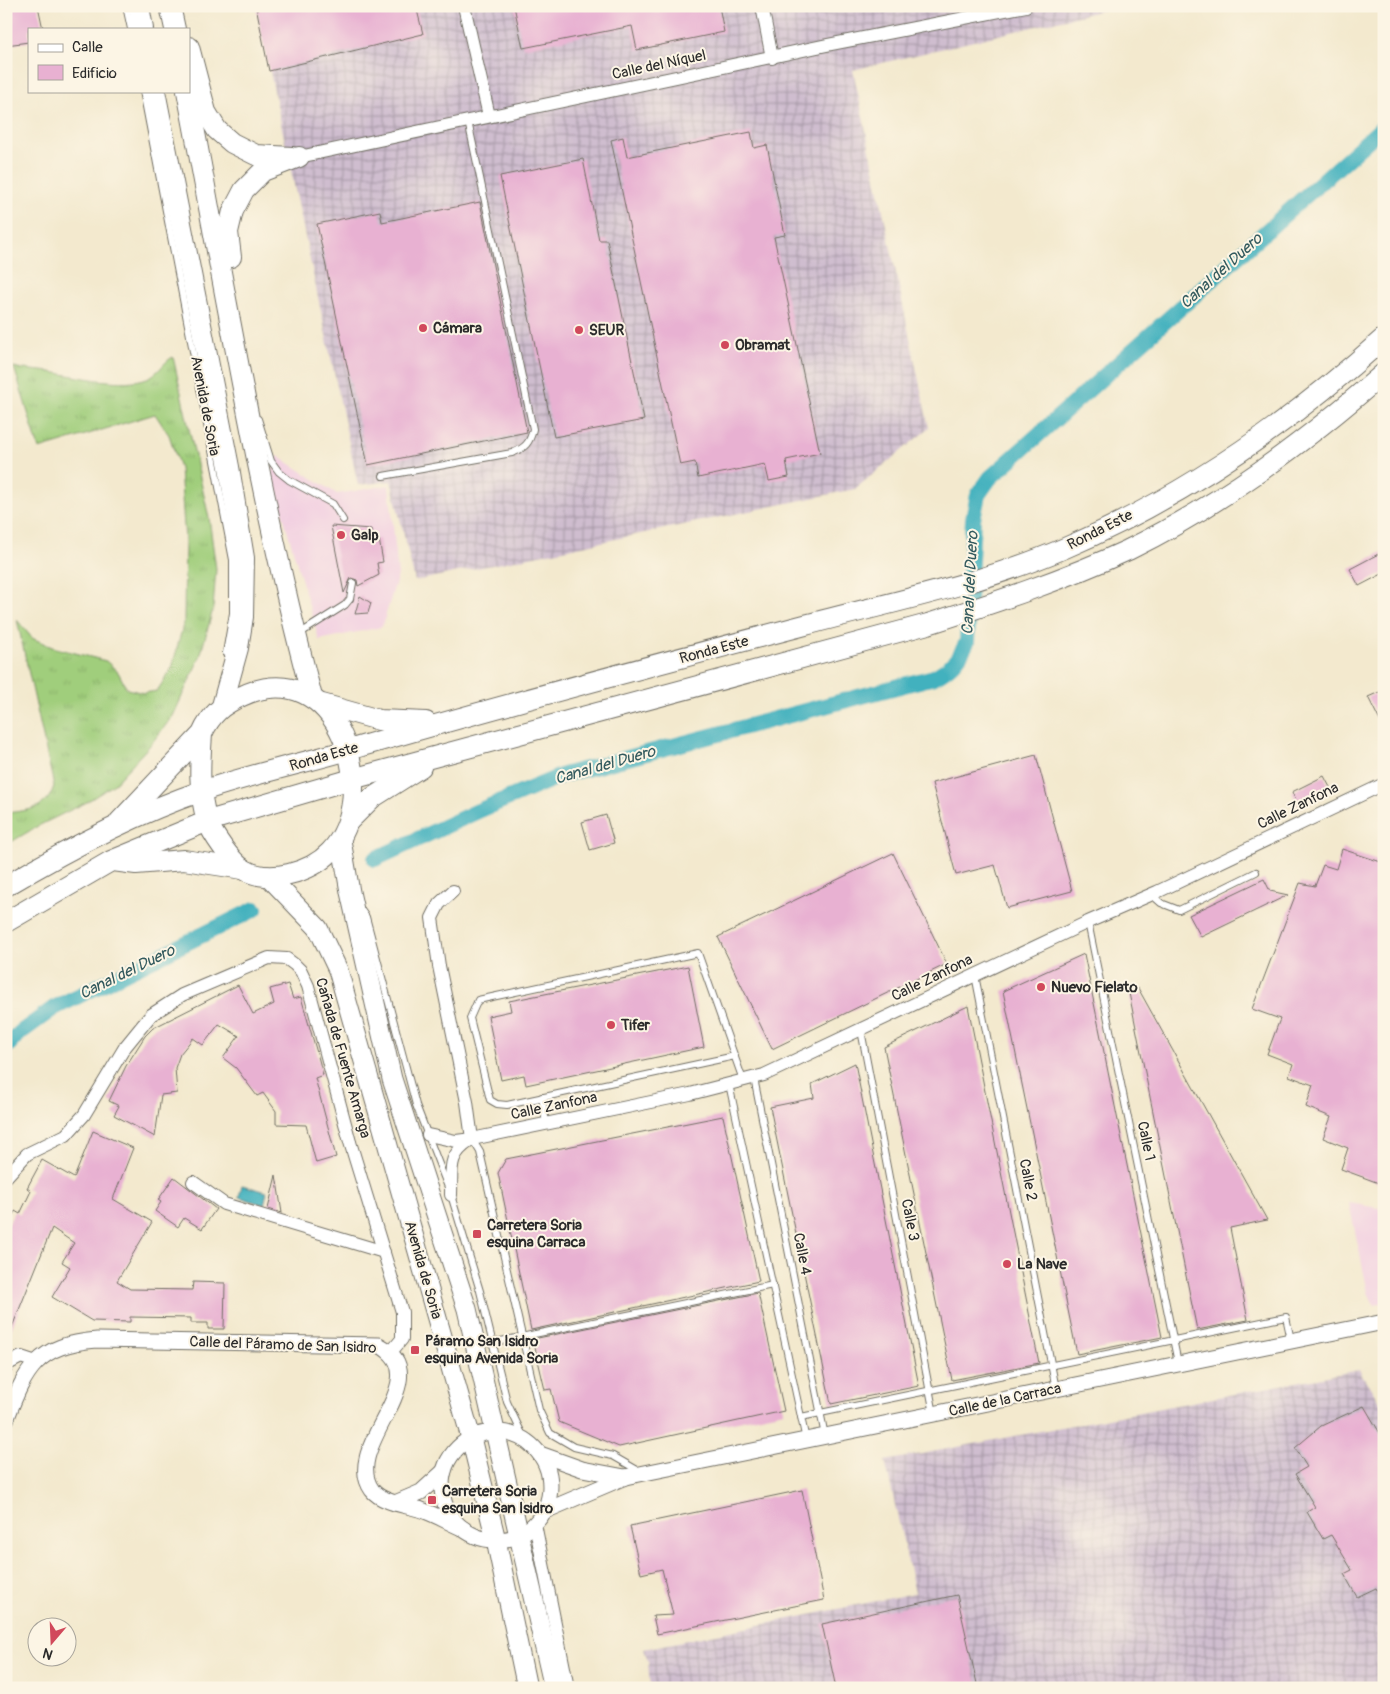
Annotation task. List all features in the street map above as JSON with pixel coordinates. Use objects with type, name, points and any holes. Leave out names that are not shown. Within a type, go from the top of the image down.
[{"type":"highway","points":[[138,6],[143,28]]},
{"type":"highway","points":[[171,7],[175,28]]},
{"type":"highway","points":[[171,7],[180,28]]},
{"type":"highway","points":[[190,51],[206,112],[217,130],[232,143],[256,155],[299,157]]},
{"type":"highway","name":"Avenida de Soria","points":[[155,92],[229,467],[244,558],[243,617],[238,648],[218,704]]},
{"type":"highway","points":[[111,861],[136,864],[184,860],[243,869],[268,876],[292,874],[309,868],[324,858],[341,840],[349,821],[352,800],[352,779],[347,751],[336,723],[317,700],[296,636],[262,485],[187,92]]},
{"type":"highway","points":[[245,390],[228,232],[233,211],[244,190],[263,171],[299,157]]},
{"type":"highway","name":"Ronda Este","points":[[6,886],[64,853],[114,828],[202,791],[443,723],[928,593],[1006,570],[1063,549],[1113,525],[1200,477],[1291,416],[1384,338]]},
{"type":"highway","name":"Ronda Este","points":[[6,922],[111,861],[208,821],[352,779],[928,624],[1004,600],[1128,549],[1215,501],[1291,451],[1384,374]]},
{"type":"highway","points":[[114,828],[205,727],[218,704],[249,693],[270,687],[291,689],[317,700],[379,720],[443,723]]},
{"type":"highway","points":[[205,727],[202,791],[208,821],[221,845],[243,869]]},
{"type":"highway","points":[[349,821],[383,790],[442,755]]},
{"type":"main road","name":"Avenida de Soria","points":[[341,840],[350,892],[392,1079],[465,1302],[496,1432],[527,1530],[554,1688]]},
{"type":"main road","name":"Avenida de Soria","points":[[268,876],[318,928],[338,970],[471,1438],[496,1540],[527,1688]]},
{"type":"street","points":[[464,6],[489,116]]},
{"type":"street","points":[[762,6],[772,58]]},
{"type":"street","name":"Calle del Níquel","points":[[299,157],[489,116],[1026,6]]},
{"type":"street","name":"Calle Zanfona","points":[[428,1135],[456,1141],[472,1139],[749,1079],[861,1030],[1088,922],[1152,895],[1384,784]]},
{"type":"street","points":[[451,1195],[452,1158],[458,1149],[472,1139],[467,1102],[439,966],[432,918],[439,904],[453,891]]},
{"type":"street","name":"Cañada de Fuente Amarga","points":[[6,1177],[27,1154],[66,1135],[84,1115],[125,1047],[151,1015],[182,995],[268,958],[287,959],[301,971],[308,986],[350,1142],[402,1312],[402,1339],[391,1352]]},
{"type":"street","points":[[193,1182],[224,1204],[384,1252]]},
{"type":"street","name":"Calle de la Carraca","points":[[545,1510],[626,1477],[642,1473],[1384,1322]]},
{"type":"street","name":"Calle del Páramo de San Isidro","points":[[6,1420],[26,1373],[42,1355],[73,1342],[97,1340],[379,1345],[391,1352],[399,1374],[399,1388],[367,1454],[366,1472],[373,1491],[395,1503],[421,1510],[476,1536],[496,1540]]},
{"type":"street","points":[[6,1368],[8,1364],[21,1357],[36,1362]]},
{"type":"street","points":[[464,1529],[453,1519],[446,1507],[442,1487],[444,1471],[450,1459],[471,1438],[496,1432],[512,1434],[525,1440],[540,1454],[547,1466],[550,1480],[550,1495],[545,1510],[527,1530],[496,1540]]},
{"type":"street","name":"Calle de la Carraca","points":[[540,1454],[582,1469],[626,1477]]},
{"type":"street","points":[[395,1503],[421,1492],[444,1471]]},
{"type":"street","name":"Avenida de Soria","points":[[527,1530],[568,1688]]},
{"type":"lane","points":[[126,6],[131,28]]},
{"type":"lane","name":"Avenida de Soria","points":[[144,92],[233,560],[233,612],[226,657]]},
{"type":"lane","points":[[383,476],[512,453],[524,448],[530,441],[533,429],[468,121]]},
{"type":"lane","points":[[245,390],[263,432],[271,461],[289,480],[332,504],[342,520]]},
{"type":"lane","points":[[296,636],[345,605],[350,599],[353,583]]},
{"type":"lane","points":[[1152,895],[1161,903],[1179,910],[1256,872]]},
{"type":"lane","name":"Avenida de Soria","points":[[350,892],[366,918],[416,1105],[451,1195],[480,1291],[506,1402],[525,1440]]},
{"type":"lane","name":"Calle 1","points":[[1088,922],[1178,1364]]},
{"type":"lane","name":"Calle 4","points":[[542,1096],[507,1104],[497,1104],[490,1100],[470,1018],[478,1000],[698,953],[735,1056],[749,1079],[825,1436]]},
{"type":"lane","name":"Calle 2","points":[[975,975],[1056,1389]]},
{"type":"lane","name":"Calle 3","points":[[861,1030],[934,1414]]},
{"type":"lane","points":[[546,1124],[542,1096],[735,1056]]},
{"type":"lane","points":[[729,1084],[806,1440]]},
{"type":"lane","points":[[472,1139],[480,1152],[539,1410],[550,1433],[574,1447],[613,1456],[642,1473]]},
{"type":"lane","points":[[491,1343],[773,1285]]},
{"type":"lane","points":[[801,1417],[1286,1318],[1292,1341]]},
{"type":"shaded area","points":[[256,6],[1120,6],[853,70],[929,428],[855,489],[415,581],[391,481],[358,485]]},
{"type":"shaded area","name":"Galp","points":[[278,456],[337,494],[389,485],[398,575],[382,627],[319,640],[271,474]]},
{"type":"shaded area","points":[[1349,1203],[1384,1209],[1384,1303],[1374,1305],[1368,1292]]},
{"type":"shaded area","points":[[1359,1370],[1384,1409],[1384,1688],[650,1688],[648,1661],[644,1649],[915,1593],[885,1461]]},
{"type":"green space","points":[[173,357],[209,518],[216,569],[213,609],[200,657],[173,716],[151,744],[113,785],[85,803],[38,826],[6,845],[6,813],[29,809],[42,804],[51,794],[54,786],[17,620],[32,638],[52,647],[106,661],[118,672],[127,689],[144,693],[157,691],[172,668],[184,621],[185,541],[180,468],[169,435],[155,414],[39,449],[14,367],[126,382],[137,381],[151,376]]},
{"type":"water","points":[[242,1185],[267,1192],[264,1205],[239,1197]]},
{"type":"building","points":[[6,6],[38,6],[43,28],[28,28],[28,42],[6,45]]},
{"type":"building","points":[[256,6],[416,6],[423,34],[269,71]]},
{"type":"building","points":[[514,6],[719,6],[724,32],[637,50],[632,26],[523,48]]},
{"type":"building","name":"Obramat","points":[[751,132],[754,148],[767,145],[785,235],[774,237],[820,453],[786,460],[789,477],[769,481],[765,464],[698,478],[695,462],[680,465],[611,140],[623,137],[627,157]]},
{"type":"building","name":"SEUR","points":[[583,159],[599,240],[607,240],[644,420],[554,437],[500,176]]},
{"type":"building","name":"Cámara","points":[[480,202],[527,432],[368,465],[317,224],[380,211],[382,222]]},
{"type":"building","points":[[331,526],[371,529],[372,540],[379,539],[383,562],[377,563],[379,575],[358,586],[357,580],[351,578],[344,593]]},
{"type":"building","points":[[1384,551],[1384,573],[1359,586],[1350,569]]},
{"type":"building","points":[[360,596],[371,603],[368,613],[355,614]]},
{"type":"building","points":[[1384,690],[1384,729],[1368,697]]},
{"type":"building","points":[[1036,755],[1072,891],[1007,908],[995,865],[956,875],[932,783]]},
{"type":"building","points":[[1324,776],[1332,791],[1300,808],[1292,792]]},
{"type":"building","points":[[606,815],[614,843],[590,850],[582,822]]},
{"type":"building","points":[[1342,849],[1384,863],[1384,1185],[1341,1169],[1348,1148],[1323,1138],[1331,1117],[1306,1107],[1313,1085],[1289,1076],[1293,1064],[1267,1054],[1280,1019],[1252,1009],[1300,883],[1315,886],[1323,865],[1336,869]]},
{"type":"building","points":[[893,853],[947,964],[772,1049],[718,937]]},
{"type":"building","points":[[1264,879],[1270,891],[1288,895],[1201,937],[1189,915]]},
{"type":"building","points":[[1084,954],[1162,1337],[1077,1354],[1003,991]]},
{"type":"building","points":[[688,966],[704,1047],[526,1085],[524,1075],[501,1080],[488,1016],[511,1011],[509,1001]]},
{"type":"building","points":[[288,984],[293,999],[301,997],[319,1060],[323,1075],[315,1078],[336,1157],[316,1163],[306,1125],[276,1124],[276,1111],[263,1093],[257,1096],[236,1068],[223,1058],[239,1036],[219,1024],[203,1045],[193,1038],[180,1054],[175,1068],[177,1093],[161,1095],[155,1137],[114,1115],[119,1106],[109,1101],[126,1066],[145,1036],[153,1028],[238,985],[253,1014],[274,1004],[270,989]]},
{"type":"building","points":[[1138,988],[1267,1220],[1230,1228],[1248,1320],[1197,1330],[1129,993]]},
{"type":"building","points":[[968,1006],[1039,1363],[952,1380],[884,1047]]},
{"type":"building","points":[[855,1063],[919,1386],[831,1404],[770,1107],[814,1098],[812,1084]]},
{"type":"building","points":[[723,1116],[759,1281],[531,1330],[498,1173],[506,1159]]},
{"type":"building","points":[[93,1131],[133,1148],[113,1199],[152,1222],[117,1281],[130,1289],[192,1290],[193,1282],[225,1283],[224,1329],[208,1329],[208,1323],[191,1323],[191,1318],[130,1317],[130,1322],[92,1321],[52,1297],[70,1267],[62,1262],[74,1243],[52,1228],[6,1342],[6,1228],[15,1211],[20,1214],[31,1191],[27,1188],[42,1160],[74,1178]]},
{"type":"building","points":[[276,1175],[282,1213],[268,1209]]},
{"type":"building","points":[[174,1177],[216,1209],[202,1229],[184,1218],[178,1227],[155,1211],[161,1202],[158,1200]]},
{"type":"building","points":[[758,1293],[784,1411],[619,1447],[559,1422],[551,1389],[545,1390],[533,1339]]},
{"type":"building","points":[[1364,1406],[1384,1440],[1384,1602],[1376,1588],[1357,1597],[1344,1574],[1352,1570],[1331,1535],[1323,1539],[1307,1512],[1315,1507],[1295,1474],[1307,1467],[1295,1448],[1321,1426]]},
{"type":"building","points":[[802,1490],[824,1600],[657,1634],[653,1616],[673,1615],[662,1569],[641,1574],[630,1526]]},
{"type":"building","points":[[957,1595],[978,1688],[836,1688],[822,1624]]},
{"type":"waterway","name":"Canal del Duero","points":[[375,859],[478,811],[563,775],[934,677],[945,670],[958,658],[967,642],[973,519],[978,495],[990,478],[1384,126]]},
{"type":"waterway","name":"Canal del Duero","points":[[6,1047],[21,1032],[54,1008],[255,909]]},
{"type":"place","name":"Cámara","points":[[423,328]]},
{"type":"place","name":"SEUR","points":[[579,330]]},
{"type":"place","name":"Obramat","points":[[725,345]]},
{"type":"place","name":"Galp","points":[[341,535]]},
{"type":"place","name":"Nuevo Fielato","points":[[1041,987]]},
{"type":"place","name":"Tifer","points":[[611,1025]]},
{"type":"place","name":"Carretera Soria esquina Carraca","points":[[477,1234]]},
{"type":"place","name":"La Nave","points":[[1007,1264]]},
{"type":"place","name":"Páramo San Isidro esquina Avenida Soria","points":[[415,1350]]},
{"type":"place","name":"Carretera Soria esquina San Isidro","points":[[432,1500]]}]
